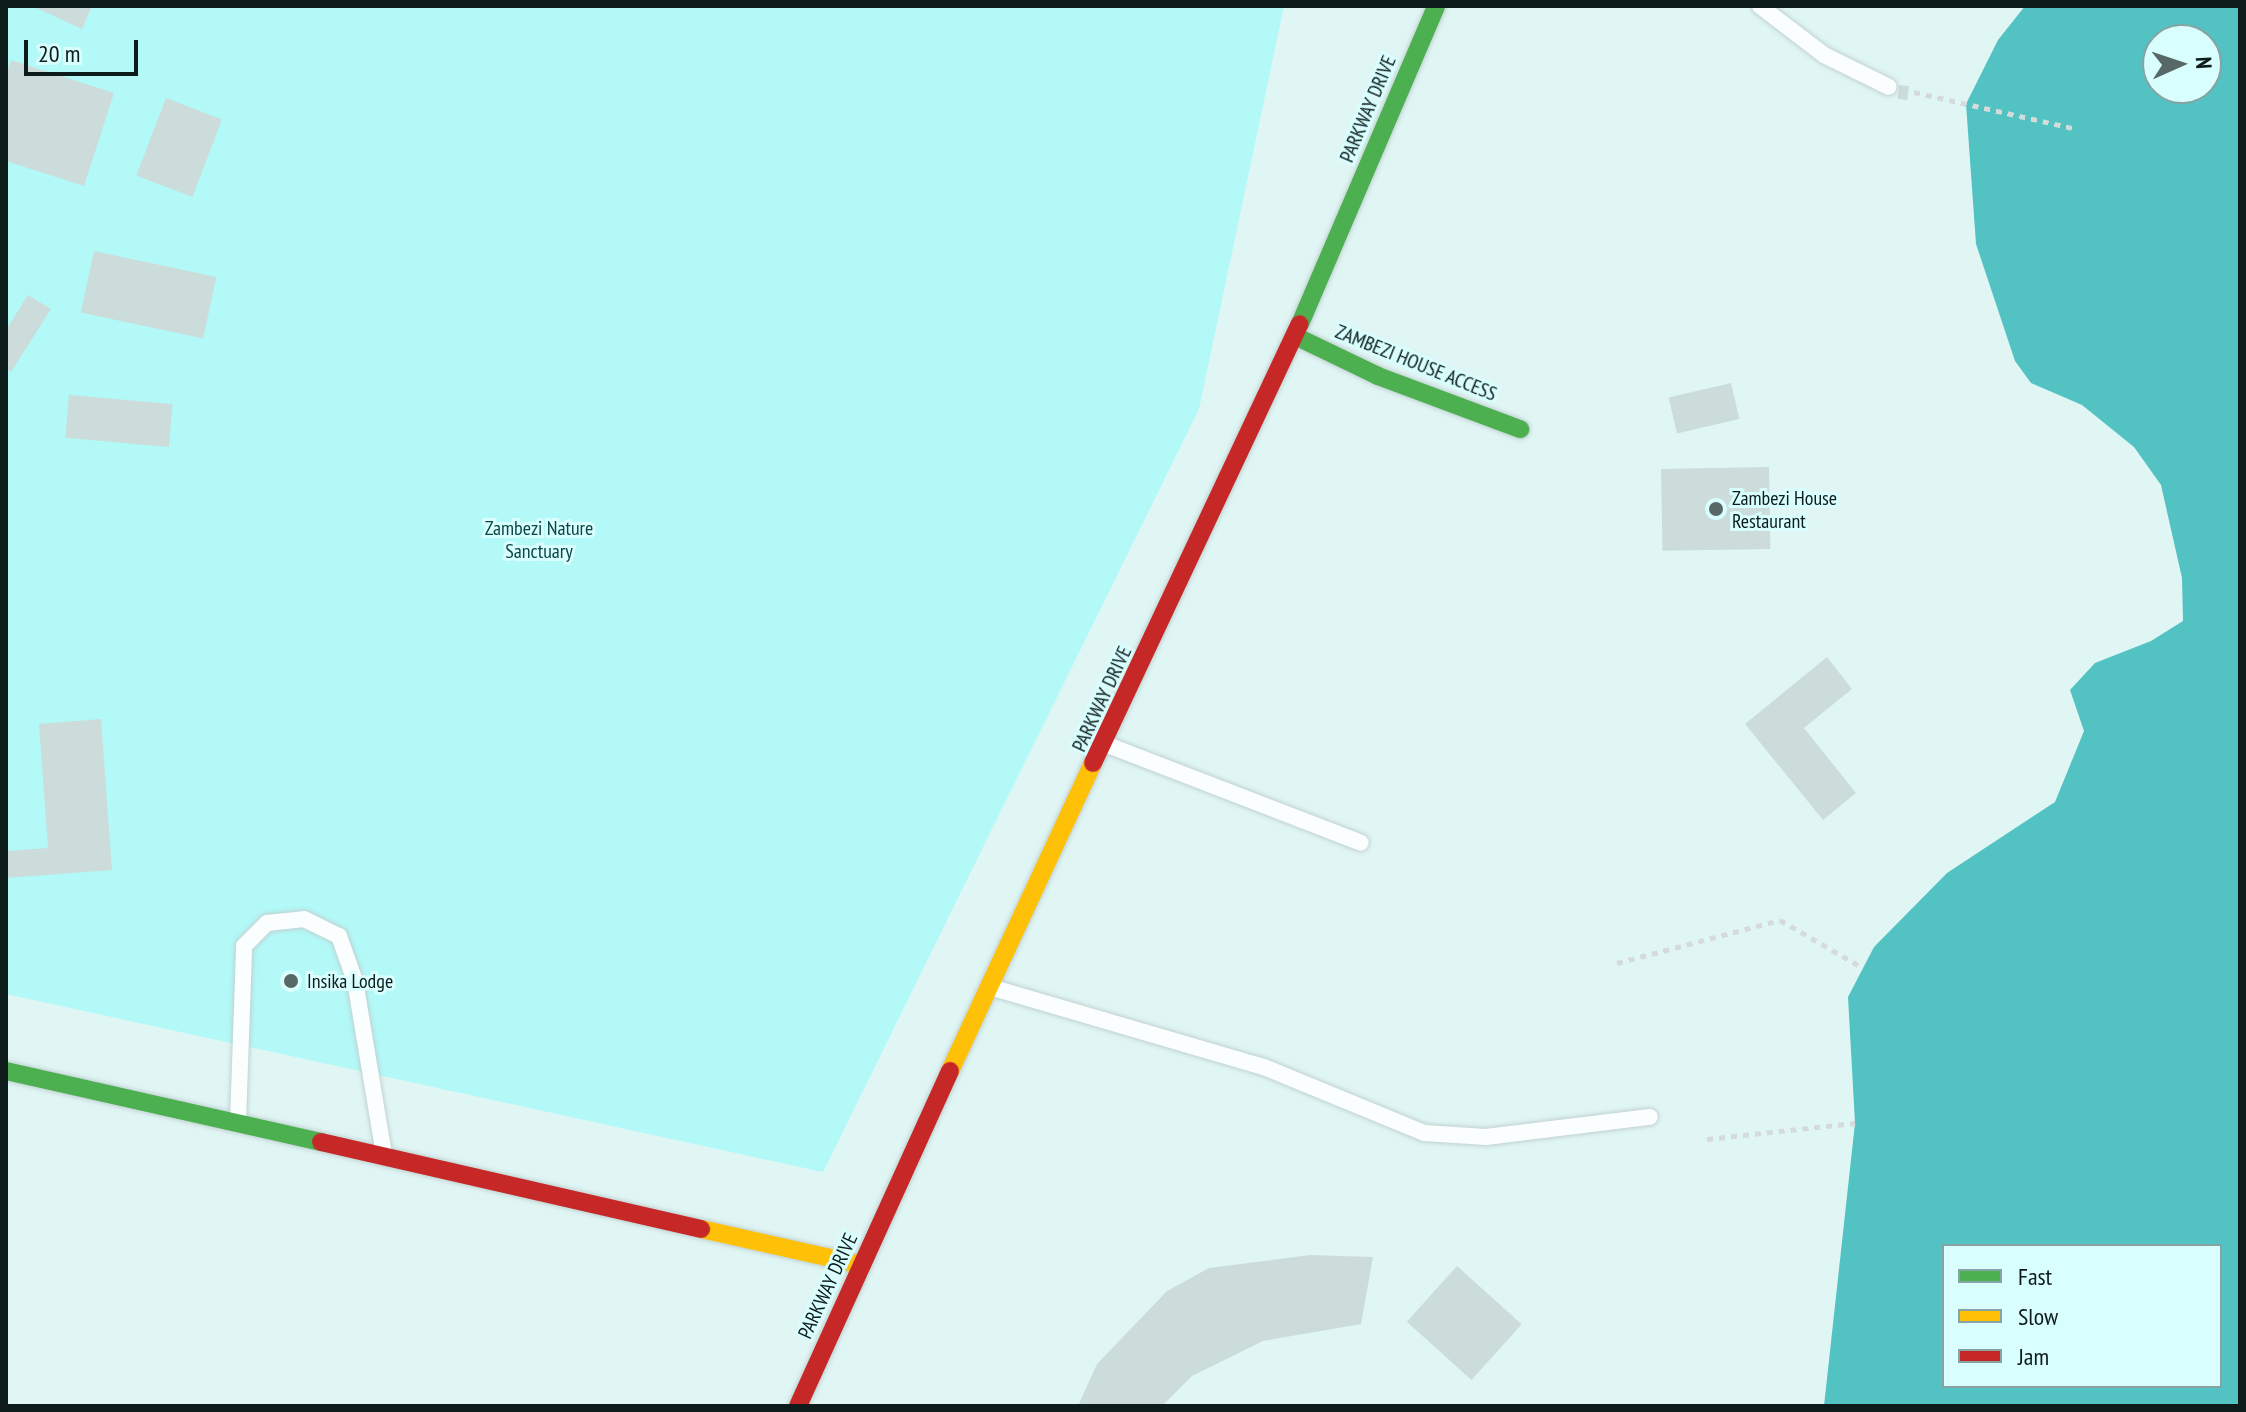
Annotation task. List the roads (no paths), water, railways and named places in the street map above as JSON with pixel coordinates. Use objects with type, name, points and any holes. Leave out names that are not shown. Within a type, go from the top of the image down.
[{"type":"street","name":"PARKWAY DRIVE","points":[[798,1406],[988,986],[1105,744],[1295,336],[1436,6]]},
{"type":"street","name":"ZAMBEZI HOUSE ACCESS","points":[[1295,336],[1378,376],[1520,429]]},
{"type":"street","points":[[6,1071],[862,1265]]},
{"type":"lane","points":[[1760,6],[1824,55],[1889,87]]},
{"type":"lane","points":[[1105,744],[1361,843]]},
{"type":"lane","points":[[238,1123],[244,946],[267,923],[304,919],[339,936],[355,981],[385,1156]]},
{"type":"lane","points":[[988,986],[1264,1067],[1424,1133],[1486,1137],[1650,1117]]},
{"type":"place","name":"Zambezi House Restaurant","points":[[1716,509]]},
{"type":"place","name":"Insika Lodge","points":[[291,981]]},
{"type":"park label","name":"Zambezi Nature Sanctuary","points":[[539,540]]}]
